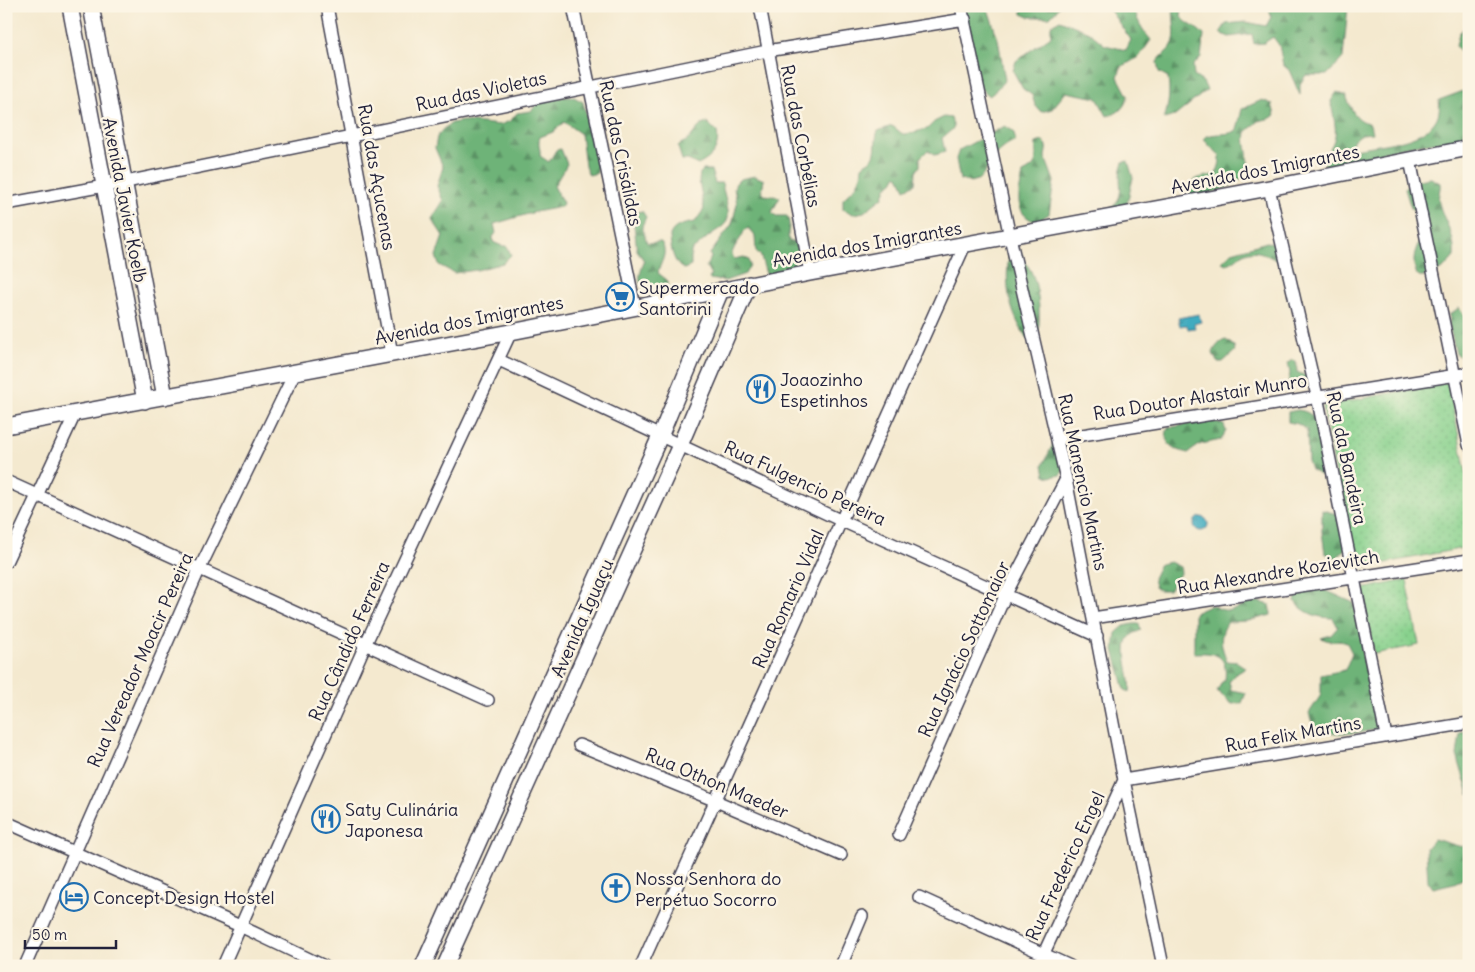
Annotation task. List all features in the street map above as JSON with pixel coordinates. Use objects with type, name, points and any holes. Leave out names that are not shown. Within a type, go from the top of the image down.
[{"type":"street","name":"Avenida Javier Koelb","points":[[70,6],[145,401]]},
{"type":"street","name":"Avenida Javier Koelb","points":[[92,6],[165,397]]},
{"type":"street","name":"Rua das Açucenas","points":[[327,6],[392,354]]},
{"type":"street","name":"Rua das Crisálidas","points":[[573,6],[635,307]]},
{"type":"street","name":"Rua das Corbélias","points":[[760,6],[810,273]]},
{"type":"street","name":"Rua Manencio Martins","points":[[961,6],[1010,237],[1066,479],[1124,780],[1163,966]]},
{"type":"street","name":"Rua das Violetas","points":[[6,204],[126,182],[767,51],[964,19]]},
{"type":"street","name":"Avenida dos Imigrantes","points":[[6,426],[511,332],[749,284],[965,246],[1469,148]]},
{"type":"street","points":[[1410,160],[1469,445]]},
{"type":"street","name":"Rua da Bandeira","points":[[1269,188],[1317,396],[1386,736]]},
{"type":"street","name":"Rua Romario Vidal","points":[[641,966],[965,246]]},
{"type":"street","name":"Avenida Iguaçu","points":[[446,966],[681,443],[749,284]]},
{"type":"street","name":"Avenida Iguaçu","points":[[423,966],[661,434],[721,290]]},
{"type":"street","name":"Rua Cândido Ferreira","points":[[223,966],[366,643],[511,332]]},
{"type":"street","name":"Rua Fulgencio Pereira","points":[[499,360],[681,443],[842,521],[1097,636]]},
{"type":"street","name":"Rua Vereador Moacir Pereira","points":[[25,966],[198,570],[295,372]]},
{"type":"street","name":"Rua Doutor Alastair Munro","points":[[1057,439],[1469,373]]},
{"type":"street","points":[[6,562],[75,414]]},
{"type":"street","name":"Rua Ignácio Sottomaior","points":[[899,835],[1006,594],[1066,479]]},
{"type":"street","points":[[6,482],[37,494],[198,570],[366,643],[488,700]]},
{"type":"street","name":"Rua Alexandre Kozievitch","points":[[1094,618],[1469,560]]},
{"type":"street","name":"Rua Felix Martins","points":[[1124,780],[1469,723]]},
{"type":"street","name":"Rua Othon Maeder","points":[[579,745],[841,855]]},
{"type":"street","name":"Rua Frederico Engel","points":[[1038,966],[1124,780]]},
{"type":"street","points":[[6,822],[240,926],[324,966]]},
{"type":"street","points":[[919,897],[1070,966]]},
{"type":"street","points":[[841,966],[862,916]]},
{"type":"green space","points":[[955,6],[987,6],[998,39],[1005,80],[990,96],[973,83],[967,64],[969,41],[963,19]]},
{"type":"green space","points":[[1022,6],[1060,6],[1050,17],[1029,17],[1022,14]]},
{"type":"green space","points":[[1107,6],[1134,6],[1140,24],[1151,40],[1139,57],[1121,67],[1118,77],[1128,96],[1125,104],[1118,112],[1107,116],[1097,98],[1066,92],[1052,109],[1041,112],[1035,105],[1032,95],[1023,89],[1013,71],[1016,61],[1051,36],[1051,25],[1060,20],[1089,32],[1105,45],[1126,50],[1131,40]]},
{"type":"green space","points":[[1174,6],[1182,6],[1181,17],[1204,35],[1201,57],[1193,66],[1194,76],[1203,82],[1207,90],[1175,116],[1164,119],[1169,98],[1168,77],[1159,72],[1157,62],[1173,43],[1175,33]]},
{"type":"green space","points":[[1269,6],[1348,6],[1343,58],[1327,75],[1306,75],[1300,84],[1300,95],[1289,70],[1283,65],[1279,45],[1273,37],[1264,43],[1254,44],[1252,34],[1229,37],[1220,33],[1226,24],[1246,22],[1266,26],[1271,17]]},
{"type":"green space","points":[[1469,23],[1469,61],[1456,46],[1459,33]]},
{"type":"green space","points":[[1469,89],[1469,138],[1404,147],[1336,166],[1327,167],[1321,158],[1328,151],[1335,138],[1331,101],[1337,92],[1346,96],[1357,117],[1370,124],[1372,133],[1362,134],[1353,140],[1351,150],[1393,142],[1421,133],[1432,125],[1438,114],[1439,100]]},
{"type":"green space","points":[[563,97],[574,97],[583,102],[597,159],[597,173],[589,175],[585,166],[581,134],[564,122],[553,132],[540,137],[539,142],[540,156],[549,162],[556,150],[561,149],[567,164],[554,186],[563,203],[561,207],[535,212],[494,224],[496,233],[493,237],[493,242],[507,246],[511,255],[503,263],[477,270],[454,273],[439,265],[436,256],[443,236],[432,218],[443,201],[437,186],[443,167],[435,148],[437,137],[443,129],[452,123],[463,121],[500,125],[510,121],[517,113],[531,111],[538,103]]},
{"type":"green space","points":[[1262,100],[1272,104],[1275,115],[1259,121],[1246,132],[1245,140],[1248,163],[1246,171],[1241,178],[1225,188],[1190,197],[1188,191],[1192,182],[1199,178],[1216,174],[1219,166],[1218,153],[1204,138],[1237,130],[1242,109]]},
{"type":"green space","points":[[944,117],[951,118],[954,128],[942,138],[945,152],[935,155],[928,150],[920,158],[920,166],[916,172],[915,184],[905,189],[897,175],[893,182],[886,187],[883,197],[864,212],[853,214],[843,209],[843,199],[856,186],[861,176],[862,166],[874,156],[878,131],[892,126],[903,134],[910,133],[927,129],[934,122]]},
{"type":"green space","points":[[708,123],[717,132],[718,138],[714,152],[698,165],[688,160],[682,160],[679,145],[688,140],[699,127]]},
{"type":"green space","points":[[1005,126],[1013,131],[1016,141],[998,153],[980,179],[970,182],[960,180],[956,159],[959,150]]},
{"type":"green space","points":[[1042,141],[1047,145],[1045,157],[1054,181],[1049,214],[1036,222],[1023,213],[1020,207],[1019,194],[1023,173],[1033,166],[1036,160],[1036,143]]},
{"type":"green space","points":[[1128,161],[1133,178],[1126,208],[1106,213],[1118,200],[1123,162]]},
{"type":"green space","points":[[703,170],[711,170],[715,183],[722,183],[728,215],[723,226],[691,251],[691,266],[684,269],[680,267],[675,259],[670,235],[677,227],[695,222],[704,209],[699,181],[700,173]]},
{"type":"green space","points":[[755,176],[764,180],[762,190],[764,195],[780,197],[772,212],[776,216],[787,216],[789,222],[789,241],[799,244],[800,250],[797,261],[783,272],[771,276],[766,274],[760,254],[756,252],[755,236],[748,228],[744,231],[732,254],[734,259],[744,257],[749,260],[750,265],[745,274],[725,281],[709,279],[711,275],[706,266],[711,258],[710,254],[732,224],[737,204],[734,188],[736,183],[740,179]]},
{"type":"green space","points":[[1431,178],[1440,183],[1439,200],[1453,242],[1454,257],[1443,269],[1422,277],[1417,275],[1414,260],[1422,236],[1424,218],[1411,208],[1405,189],[1411,181]]},
{"type":"green space","points":[[642,211],[646,217],[642,226],[647,243],[661,242],[664,250],[658,273],[667,280],[668,289],[663,295],[655,297],[644,288],[640,281],[640,273],[644,261],[637,250],[634,225],[637,212]]},
{"type":"green space","points":[[1267,242],[1278,245],[1280,259],[1276,260],[1263,253],[1254,251],[1245,253],[1228,264],[1222,262],[1232,252]]},
{"type":"green space","points":[[1009,256],[1026,264],[1034,278],[1039,307],[1038,333],[1028,340],[1017,320],[1010,300],[1007,279]]},
{"type":"green space","points":[[1459,308],[1469,323],[1469,362],[1456,354],[1449,325],[1450,314]]},
{"type":"green space","points":[[1226,340],[1234,346],[1235,351],[1223,362],[1217,362],[1213,353],[1220,343]]},
{"type":"green space","points":[[1292,360],[1296,362],[1297,372],[1306,376],[1316,374],[1320,377],[1310,386],[1288,384],[1290,373],[1288,363]]},
{"type":"green space","points":[[1448,382],[1469,488],[1469,547],[1354,569],[1323,406]]},
{"type":"green space","points":[[1298,410],[1308,413],[1320,425],[1324,434],[1331,474],[1320,475],[1311,470],[1308,461],[1307,430],[1298,424],[1288,422],[1288,412]]},
{"type":"green space","points":[[1209,420],[1224,425],[1226,431],[1221,440],[1201,444],[1188,453],[1174,448],[1168,442],[1168,428]]},
{"type":"green space","points":[[1055,440],[1065,441],[1066,467],[1060,475],[1050,477],[1045,475],[1043,465]]},
{"type":"green space","points":[[1322,510],[1337,514],[1347,546],[1337,558],[1325,553],[1322,532]]},
{"type":"green space","points":[[1170,562],[1180,567],[1181,572],[1169,590],[1159,590],[1155,587],[1153,578],[1160,564]]},
{"type":"green space","points":[[1407,580],[1419,645],[1374,654],[1362,589]]},
{"type":"green space","points":[[1317,589],[1327,591],[1354,603],[1364,642],[1362,653],[1364,662],[1381,718],[1378,729],[1345,734],[1329,732],[1313,726],[1309,713],[1321,695],[1321,675],[1345,670],[1352,653],[1347,643],[1321,638],[1331,635],[1338,627],[1333,618],[1312,614],[1295,602],[1297,593]]},
{"type":"green space","points":[[1249,602],[1260,602],[1270,605],[1271,615],[1248,621],[1228,622],[1225,627],[1222,641],[1227,661],[1237,662],[1246,668],[1229,681],[1231,690],[1246,693],[1242,703],[1232,704],[1217,691],[1225,680],[1225,665],[1222,660],[1209,653],[1194,653],[1194,613],[1212,605],[1222,610],[1231,610]]},
{"type":"green space","points":[[1139,624],[1141,630],[1132,635],[1126,647],[1130,692],[1125,690],[1114,650],[1116,633],[1124,626]]},
{"type":"green space","points":[[1469,729],[1469,795],[1457,755],[1460,733]]},
{"type":"green space","points":[[1434,839],[1462,847],[1469,842],[1469,876],[1454,883],[1433,888],[1428,881],[1426,848]]},
{"type":"water","points":[[1199,314],[1201,322],[1194,324],[1195,328],[1188,329],[1187,325],[1180,326],[1178,318]]},
{"type":"water","points":[[1198,517],[1204,517],[1208,524],[1204,531],[1198,531],[1194,527],[1194,521]]},
{"type":"place","name":"Supermercado Santorini","points":[[620,297]]},
{"type":"place","name":"Joaozinho Espetinhos","points":[[761,389]]},
{"type":"place","name":"Saty Culinária Japonesa","points":[[326,819]]},
{"type":"place","name":"Nossa Senhora do Perpétuo Socorro","points":[[616,888]]},
{"type":"place","name":"Concept Design Hostel","points":[[74,897]]}]
